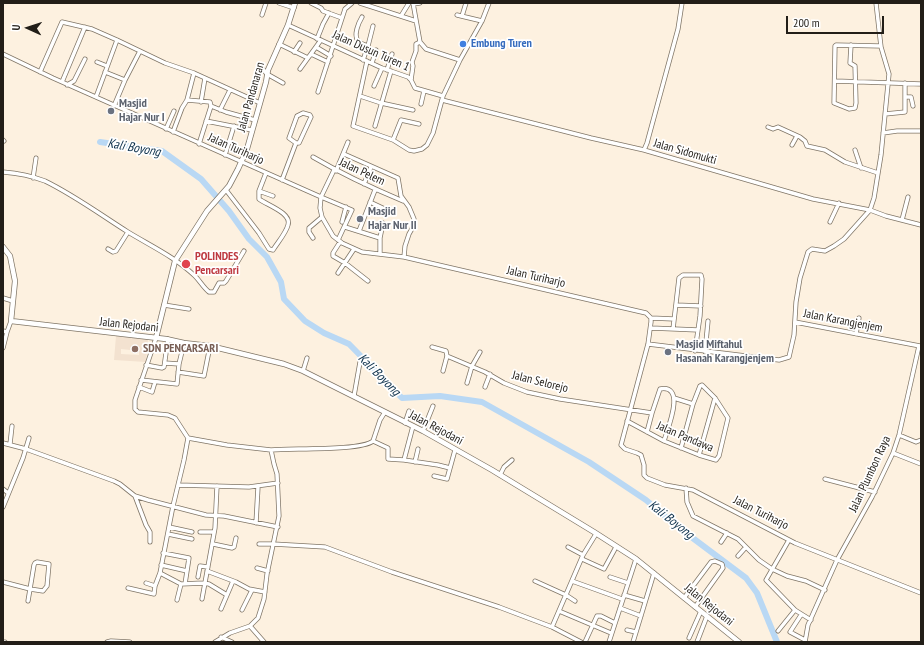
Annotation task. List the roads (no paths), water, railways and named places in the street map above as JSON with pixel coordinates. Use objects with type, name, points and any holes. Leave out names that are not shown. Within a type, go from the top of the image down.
[{"type":"main road","name":"Jalan Pandanaran","points":[[156,338],[175,261],[207,211],[225,192],[241,162],[247,149],[273,56],[288,25],[294,5]]},
{"type":"main road","points":[[4,250],[10,256],[14,269],[15,281],[10,321]]},
{"type":"main road","name":"Jalan Rejodani","points":[[10,321],[168,339],[184,343],[210,346],[284,364],[303,371],[423,431],[492,470],[596,534],[654,573],[739,642]]},
{"type":"street","points":[[262,15],[266,3]]},
{"type":"street","points":[[279,3],[294,5]]},
{"type":"street","points":[[311,3],[321,8],[323,11],[342,18]]},
{"type":"street","points":[[318,92],[331,56],[345,9],[352,3]]},
{"type":"street","points":[[360,3],[416,21]]},
{"type":"street","points":[[401,16],[412,3],[420,3]]},
{"type":"street","points":[[412,3],[420,42],[426,49],[460,60]]},
{"type":"street","points":[[462,16],[466,3]]},
{"type":"street","points":[[373,26],[353,126],[393,140],[409,150],[414,151],[422,149],[427,145],[433,133],[442,98],[460,60],[482,20],[489,3]]},
{"type":"street","points":[[644,150],[678,29],[682,3]]},
{"type":"street","points":[[795,322],[796,302],[800,278],[808,252],[812,249],[825,250],[844,239],[870,210],[874,198],[881,155],[889,83],[888,69],[881,46],[876,3]]},
{"type":"street","points":[[300,69],[316,47],[323,24],[329,13]]},
{"type":"street","points":[[457,15],[482,20]]},
{"type":"street","points":[[362,17],[359,22],[356,37],[358,41],[368,46]]},
{"type":"street","points":[[40,72],[62,22],[92,29],[165,63],[194,73],[260,103]]},
{"type":"street","name":"Jalan Dusun Turen 1","points":[[288,25],[382,68],[408,77],[415,88],[442,98]]},
{"type":"street","points":[[62,82],[85,27]]},
{"type":"street","points":[[96,97],[117,40]]},
{"type":"street","points":[[411,80],[413,66],[409,62],[416,51],[416,44],[420,42]]},
{"type":"street","points":[[294,52],[300,43]]},
{"type":"street","points":[[279,44],[308,58]]},
{"type":"street","points":[[852,45],[850,63],[855,66],[856,107],[854,109],[849,109],[835,104],[835,46],[852,45],[881,46]]},
{"type":"street","points":[[316,47],[331,56]]},
{"type":"street","points":[[372,63],[376,50]]},
{"type":"street","points":[[114,106],[140,51]]},
{"type":"street","name":"Jalan Turiharjo","points":[[3,54],[114,106],[321,197],[320,208],[322,218],[333,236],[354,249],[362,252],[404,257],[646,313],[651,318],[648,344],[621,443],[622,447],[637,453],[640,456],[644,465],[644,475],[660,484],[686,488],[700,493],[789,540],[921,593]]},
{"type":"street","points":[[311,54],[328,62]]},
{"type":"street","points":[[375,126],[392,54]]},
{"type":"street","points":[[67,84],[74,81],[85,59]]},
{"type":"street","points":[[97,62],[107,66]]},
{"type":"street","points":[[261,67],[267,74],[283,83]]},
{"type":"street","points":[[374,86],[382,68]]},
{"type":"street","points":[[105,72],[125,80]]},
{"type":"street","points":[[173,132],[182,108],[187,100],[194,73]]},
{"type":"street","points":[[201,102],[205,78]]},
{"type":"street","points":[[835,81],[921,84]]},
{"type":"street","points":[[886,114],[905,112],[905,83]]},
{"type":"street","points":[[220,110],[230,90]]},
{"type":"street","points":[[421,104],[424,91]]},
{"type":"street","points":[[360,96],[381,103],[413,110]]},
{"type":"street","points":[[905,96],[910,96],[912,98],[913,106]]},
{"type":"street","name":"Jalan Sidomukti","points":[[442,98],[591,138],[644,150],[813,199],[870,210],[886,216],[921,225]]},
{"type":"street","points":[[187,100],[210,102],[211,106],[220,110],[255,120]]},
{"type":"street","points":[[199,144],[211,106]]},
{"type":"street","points":[[166,129],[174,111]]},
{"type":"street","points":[[282,180],[296,143],[301,141],[311,117],[310,115],[303,113],[297,116],[289,138],[296,143]]},
{"type":"street","points":[[393,140],[401,120],[419,124]]},
{"type":"street","points":[[206,121],[252,130]]},
{"type":"street","points":[[225,155],[234,126]]},
{"type":"street","points":[[768,126],[773,129],[778,127],[805,141],[808,146],[825,150],[845,162],[878,173]]},
{"type":"street","points":[[883,133],[897,131],[921,131]]},
{"type":"street","points":[[792,145],[797,136]]},
{"type":"street","points":[[348,142],[344,154],[321,197],[352,210],[332,255],[368,281]]},
{"type":"street","points":[[855,150],[861,168]]},
{"type":"street","points":[[344,154],[398,178],[401,196],[411,213],[414,225],[405,246],[404,257]]},
{"type":"street","name":"Jalan Pelem","points":[[313,157],[375,190],[404,202]]},
{"type":"street","points":[[34,176],[36,158]]},
{"type":"street","points":[[364,184],[371,167]]},
{"type":"street","points":[[3,172],[34,176],[76,198],[128,232],[157,248],[195,276],[207,291],[215,291],[219,283],[224,283],[226,281],[244,251]]},
{"type":"street","points":[[225,192],[259,233],[269,249],[273,250],[288,226],[288,220],[284,214],[259,199],[259,191],[266,174]]},
{"type":"street","points":[[359,231],[375,190]]},
{"type":"street","points":[[259,191],[273,196]]},
{"type":"street","points":[[902,220],[908,198]]},
{"type":"street","points":[[370,202],[389,211]]},
{"type":"street","points":[[830,222],[839,203]]},
{"type":"street","points":[[342,222],[346,207]]},
{"type":"street","points":[[313,238],[309,232],[309,228],[322,218]]},
{"type":"street","points":[[380,254],[380,238],[383,223]]},
{"type":"street","points":[[345,227],[380,238]]},
{"type":"street","points":[[108,249],[113,252],[116,251],[128,232]]},
{"type":"street","points":[[338,273],[354,249]]},
{"type":"street","points":[[673,329],[679,278],[683,276],[702,276],[701,306],[695,351]]},
{"type":"street","points":[[3,298],[13,301]]},
{"type":"street","points":[[164,305],[189,309]]},
{"type":"street","points":[[676,305],[701,306]]},
{"type":"street","points":[[651,318],[674,319]]},
{"type":"street","points":[[856,334],[859,318]]},
{"type":"street","points":[[3,348],[5,332],[10,321]]},
{"type":"street","points":[[705,352],[708,322]]},
{"type":"street","name":"Jalan Karangjenjem","points":[[648,344],[695,351],[779,360],[786,359],[791,354],[795,322],[920,346]]},
{"type":"street","points":[[651,328],[698,330]]},
{"type":"street","points":[[128,588],[154,594],[162,565],[188,438],[175,418],[168,415],[138,412],[134,409],[138,388],[156,338]]},
{"type":"street","points":[[146,365],[162,368],[164,367],[168,339]]},
{"type":"street","points":[[141,380],[177,384],[179,364],[184,343]]},
{"type":"street","points":[[178,372],[204,376],[210,346]]},
{"type":"street","name":"Jalan Plumbon Raya","points":[[805,641],[806,633],[811,620],[837,560],[874,492],[893,453],[899,435],[920,346]]},
{"type":"street","name":"Jalan Selorejo","points":[[432,347],[446,351],[447,356],[490,374],[504,383],[527,392],[560,399],[652,413]]},
{"type":"street","points":[[466,383],[472,366],[480,352]]},
{"type":"street","points":[[443,371],[447,356]]},
{"type":"street","points":[[303,371],[306,358]]},
{"type":"street","points":[[354,396],[360,362]]},
{"type":"street","points":[[164,363],[179,364]]},
{"type":"street","points":[[485,387],[490,374]]},
{"type":"street","points":[[138,388],[152,392],[155,382]]},
{"type":"street","points":[[681,448],[693,404],[701,385],[715,398],[699,455]]},
{"type":"street","points":[[647,432],[660,388],[663,388],[671,392],[674,398],[674,407],[664,441]]},
{"type":"street","points":[[674,398],[693,404]]},
{"type":"street","name":"Jalan Pandawa","points":[[627,421],[664,441],[716,460],[728,419],[715,398]]},
{"type":"street","points":[[423,431],[433,406]]},
{"type":"street","points":[[405,423],[409,411]]},
{"type":"street","points":[[188,438],[227,445],[271,450],[343,448],[365,445],[373,441],[384,412]]},
{"type":"street","points":[[10,444],[12,426]]},
{"type":"street","points":[[404,460],[413,426]]},
{"type":"street","points":[[899,435],[916,442],[921,440]]},
{"type":"street","points":[[3,507],[26,449],[28,438]]},
{"type":"street","points":[[373,441],[388,448],[388,459],[404,460],[450,468]]},
{"type":"street","points":[[3,443],[26,449],[120,484],[136,496],[148,500],[206,515],[278,527]]},
{"type":"street","points":[[415,462],[418,449]]},
{"type":"street","points":[[215,642],[221,637],[250,626],[258,618],[264,599],[279,516],[277,474],[271,450]]},
{"type":"street","points":[[434,476],[446,479],[456,450]]},
{"type":"street","points":[[893,453],[921,464]]},
{"type":"street","points":[[498,474],[512,460]]},
{"type":"street","points":[[825,479],[874,492]]},
{"type":"street","points":[[178,485],[258,487],[278,483]]},
{"type":"street","points":[[202,600],[204,583],[213,544],[217,486]]},
{"type":"street","points":[[256,523],[258,487]]},
{"type":"street","points":[[686,488],[687,502],[693,516],[738,539],[759,560],[773,569],[787,576],[803,580],[825,590]]},
{"type":"street","points":[[3,489],[8,493]]},
{"type":"street","points":[[136,496],[146,526],[150,532],[150,542]]},
{"type":"street","points":[[169,527],[192,532]]},
{"type":"street","points":[[200,532],[214,532]]},
{"type":"street","points":[[721,542],[727,533]]},
{"type":"street","points":[[168,534],[192,539]]},
{"type":"street","points":[[552,627],[582,557],[596,534]]},
{"type":"street","points":[[213,544],[232,548],[236,538]]},
{"type":"street","points":[[789,540],[767,577],[767,581],[795,610],[811,620]]},
{"type":"street","points":[[259,544],[325,547],[392,572],[499,607],[552,627],[581,642]]},
{"type":"street","points":[[568,548],[604,569],[616,547]]},
{"type":"street","points":[[738,556],[746,547]]},
{"type":"street","points":[[164,553],[188,557],[187,570],[177,600]]},
{"type":"street","points":[[609,642],[636,560]]},
{"type":"street","points":[[684,598],[711,562],[715,561],[722,564],[723,568],[695,607]]},
{"type":"street","points":[[3,582],[30,589],[43,591],[45,590],[46,586],[49,564],[36,562],[30,589],[28,601]]},
{"type":"street","points":[[162,565],[187,570]]},
{"type":"street","points":[[198,577],[200,566],[252,590],[265,592]]},
{"type":"street","points":[[257,568],[268,571]]},
{"type":"street","points":[[160,573],[183,584],[209,584],[227,595]]},
{"type":"street","points":[[633,642],[654,573]]},
{"type":"street","points":[[610,578],[628,583]]},
{"type":"street","points":[[221,609],[233,581]]},
{"type":"street","points":[[535,581],[566,594],[576,601]]},
{"type":"street","points":[[572,581],[623,597],[645,601]]},
{"type":"street","points":[[146,583],[155,586]]},
{"type":"street","points":[[242,610],[252,590]]},
{"type":"street","points":[[620,608],[641,616]]},
{"type":"street","points":[[778,631],[795,610]]},
{"type":"street","points":[[559,611],[611,633]]},
{"type":"street","points":[[689,638],[701,612]]},
{"type":"street","points":[[585,642],[599,615],[615,623]]},
{"type":"street","points":[[801,615],[790,632],[805,641]]},
{"type":"street","points":[[697,642],[707,616]]},
{"type":"street","points":[[250,626],[264,642]]},
{"type":"street","points":[[627,630],[636,632]]},
{"type":"street","points":[[221,637],[232,642]]},
{"type":"street","points":[[107,642],[130,642]]},
{"type":"waterway","name":"Kali Boyong","points":[[100,142],[162,151],[201,179],[229,211],[249,239],[267,257],[281,282],[284,299],[305,321],[324,333],[349,344],[402,398],[440,396],[482,402],[589,462],[646,500],[678,527],[746,578],[757,593],[777,642]]},
{"type":"place","name":"Embung Turen","points":[[463,44]]},
{"type":"place","name":"Masjid Hajar Nur I","points":[[111,111]]},
{"type":"place","name":"Masjid Hajar Nur II","points":[[360,219]]},
{"type":"place","name":"POLINDES Pencarsari","points":[[186,264]]},
{"type":"place","name":"SDN PENCARSARI","points":[[135,349]]},
{"type":"place","name":"Masjid Miftahul Hasanah Karangjenjem","points":[[668,352]]}]
